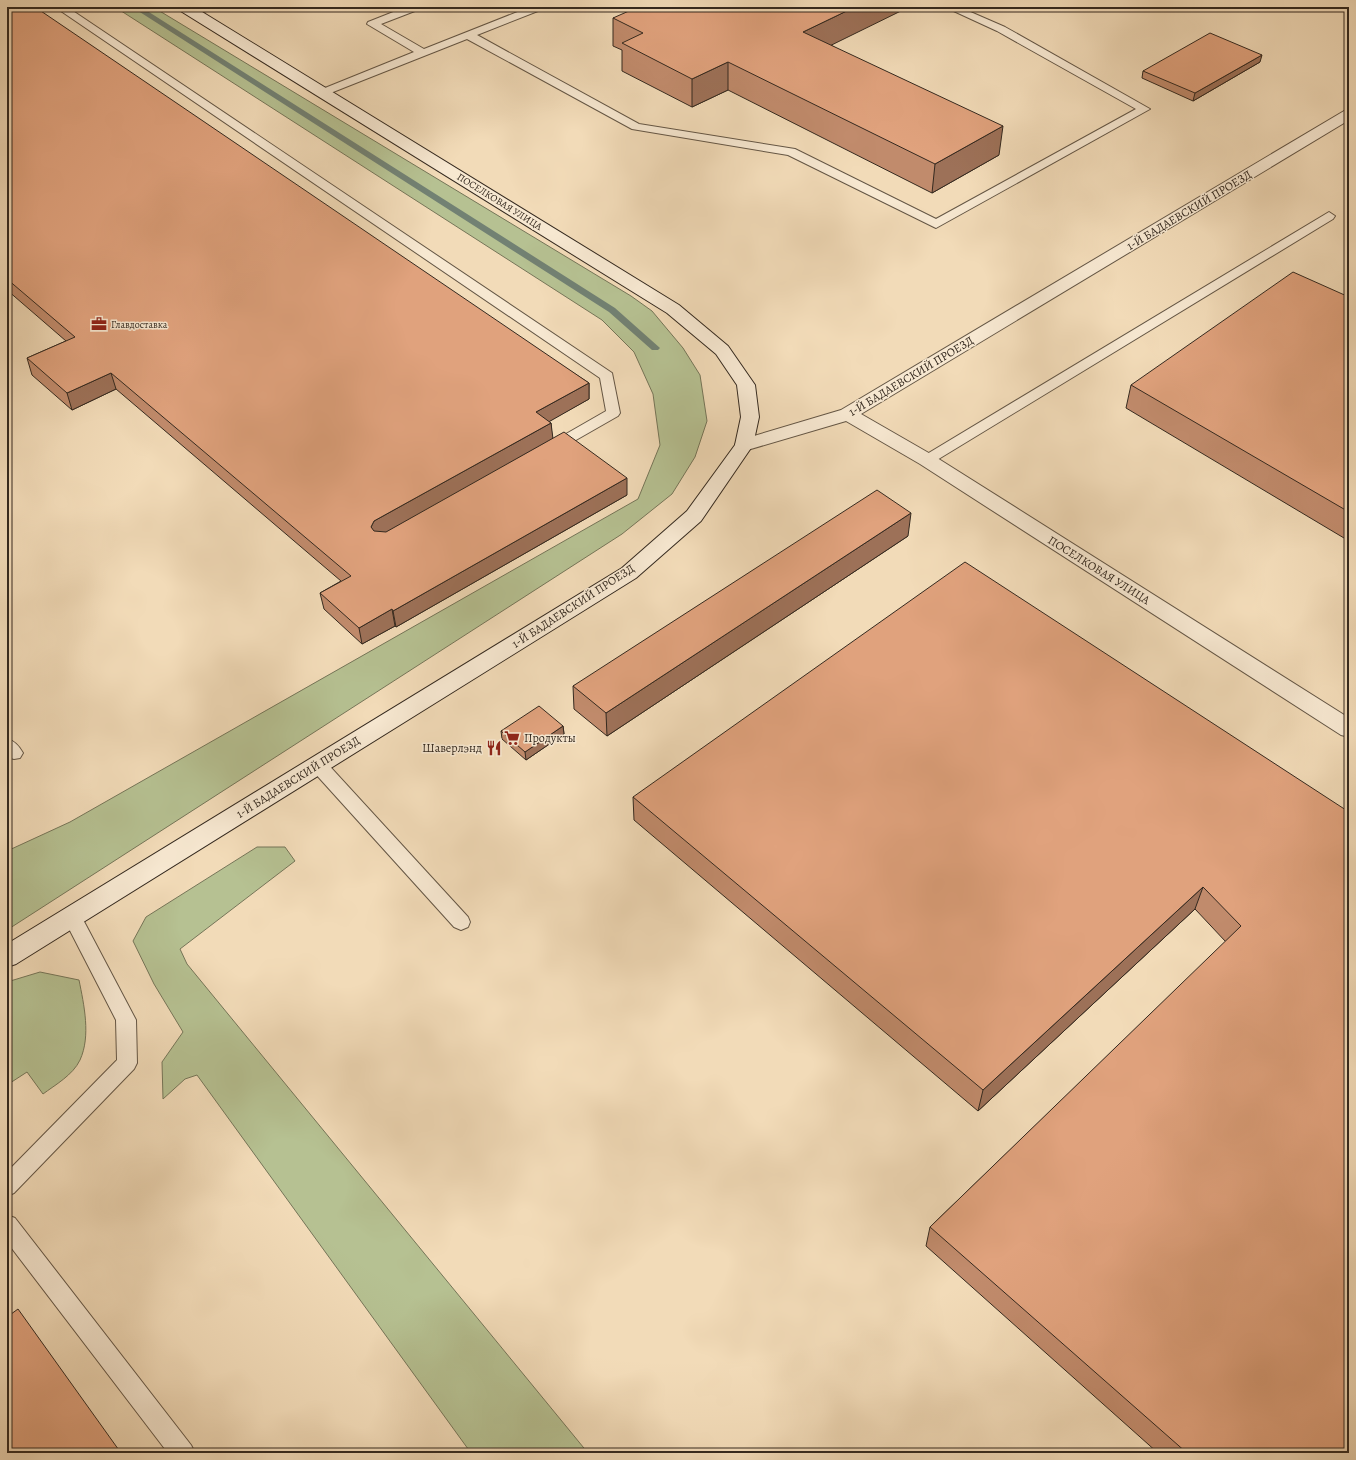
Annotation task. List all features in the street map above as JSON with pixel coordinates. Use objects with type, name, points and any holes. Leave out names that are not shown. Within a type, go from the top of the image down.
[{"type":"street","name":"ПОСЕЛКОВАЯ УЛИЦА","points":[[188,10],[324,92],[673,309],[722,350],[746,385],[750,416],[744,445]]},
{"type":"street","name":"1-Й БАДАЕВСКИЙ ПРОЕЗД","points":[[7,958],[629,573],[694,516],[744,445],[848,414],[1349,114]]},
{"type":"street","name":"ПОСЕЛКОВАЯ УЛИЦА","points":[[848,414],[927,460],[1349,729]]},
{"type":"lane","points":[[60,7],[607,376],[613,413],[536,456]]},
{"type":"lane","points":[[188,10],[209,7]]},
{"type":"lane","points":[[416,7],[372,24],[423,53]]},
{"type":"lane","points":[[324,92],[539,7]]},
{"type":"lane","points":[[468,35],[636,127],[791,152],[936,224],[1144,109],[1001,29],[950,7]]},
{"type":"lane","points":[[927,460],[1330,216]]},
{"type":"lane","points":[[318,765],[461,922]]},
{"type":"lane","points":[[7,1186],[127,1063],[126,1020],[72,917]]},
{"type":"lane","points":[[7,1225],[183,1453]]},
{"type":"green space","points":[[115,7],[153,7],[631,296],[652,311],[683,348],[700,375],[707,421],[695,457],[672,494],[622,534],[7,930],[7,851],[70,822],[638,499],[660,445],[653,394],[634,352],[602,320]]},
{"type":"green space","points":[[257,847],[285,847],[295,861],[180,949],[187,964],[588,1453],[471,1453],[197,1075],[185,1079],[163,1099],[162,1062],[183,1032],[154,984],[133,941],[146,917]]},
{"type":"green space","points":[[40,972],[79,980],[86,1020],[85,1041],[80,1060],[73,1070],[43,1094],[27,1072],[7,1085],[7,982]]},
{"type":"building","points":[[7,7],[35,7],[589,383],[536,412],[551,423],[374,521],[371,527],[374,531],[386,532],[564,432],[627,478],[393,611],[392,609],[359,628],[320,593],[351,576],[111,373],[67,393],[27,358],[75,337],[7,279]]},
{"type":"building","points":[[638,7],[855,7],[803,32],[1003,126],[935,164],[728,62],[692,79],[622,43],[643,33],[613,18]]},
{"type":"building","points":[[1210,33],[1262,55],[1195,93],[1143,71]]},
{"type":"building","points":[[1293,272],[1349,297],[1349,512],[1131,385]]},
{"type":"building","points":[[877,490],[911,513],[606,713],[573,686]]},
{"type":"building","points":[[965,562],[1349,812],[1349,1453],[1187,1453],[930,1227],[1241,926],[1203,887],[983,1090],[633,797]]},
{"type":"building","points":[[539,706],[563,726],[525,752],[501,731]]},
{"type":"building","points":[[18,1309],[121,1453],[7,1453],[7,1317]]},
{"type":"waterway","points":[[136,7],[612,310],[655,348]]},
{"type":"place","name":"Главдоставка","points":[[99,324]]},
{"type":"place","name":"Продукты","points":[[512,738]]},
{"type":"place","name":"Шаверлэнд","points":[[494,748]]}]
